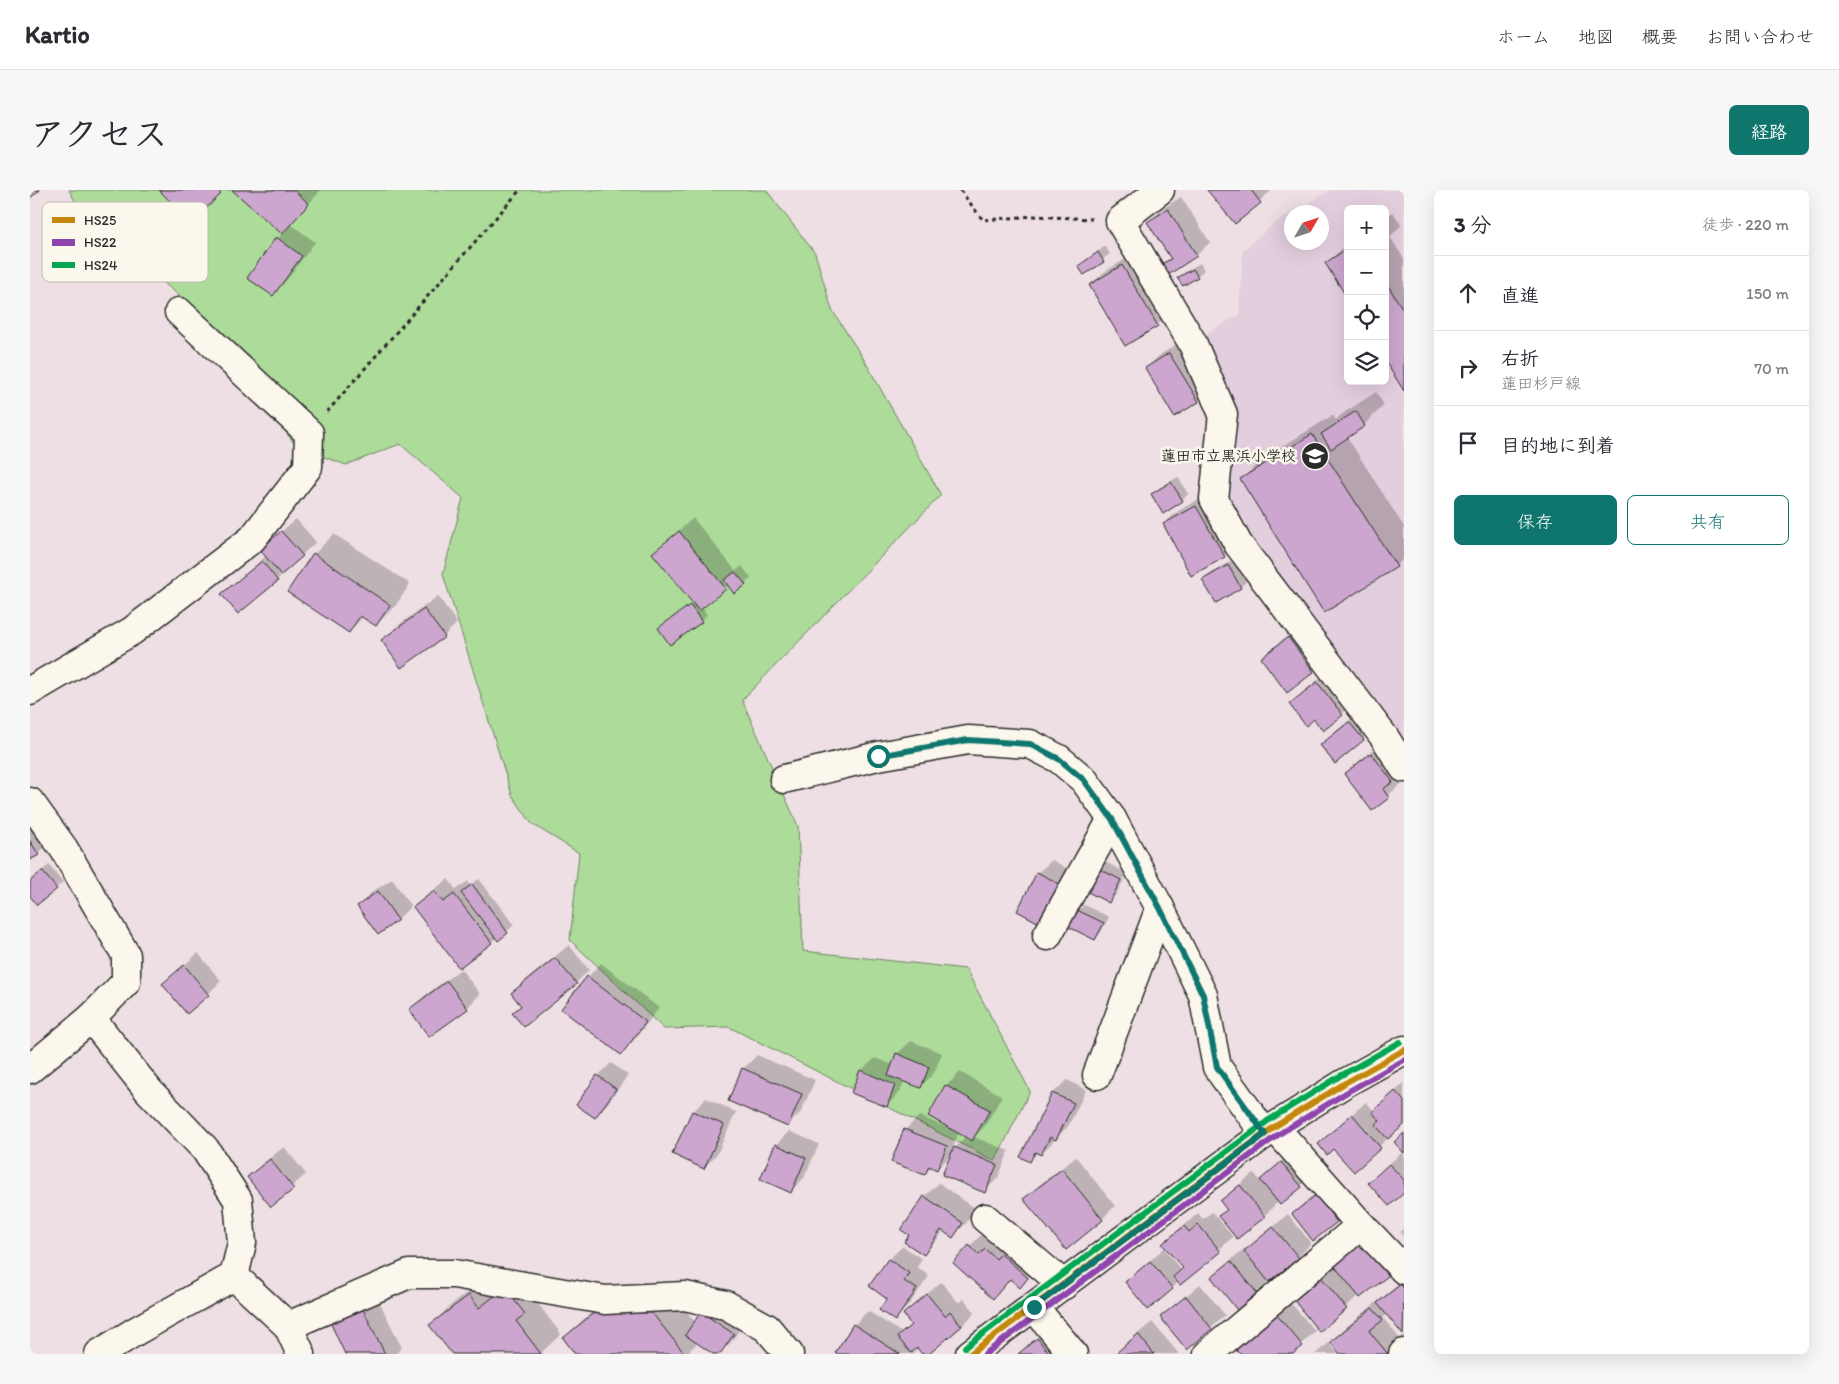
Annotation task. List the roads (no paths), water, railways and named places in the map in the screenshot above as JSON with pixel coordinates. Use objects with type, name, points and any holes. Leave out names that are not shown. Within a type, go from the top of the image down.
[{"type":"street","points":[[1160,190],[1120,221],[1192,342],[1223,414],[1214,499],[1238,544],[1385,738],[1404,768]]},
{"type":"street","points":[[30,690],[132,631],[252,539],[308,466],[309,433],[179,312]]},
{"type":"street","points":[[784,779],[878,756],[968,740],[1030,744],[1059,759],[1084,780],[1112,819],[1160,908],[1203,995],[1217,1067],[1270,1130],[1404,1270]]},
{"type":"street","points":[[30,802],[64,849],[126,955],[126,982],[91,1018],[30,1069]]},
{"type":"street","points":[[1047,936],[1112,819]]},
{"type":"street","points":[[1097,1075],[1160,908]]},
{"type":"street","points":[[91,1018],[149,1091],[205,1148],[238,1200],[242,1243],[234,1276],[99,1354]]},
{"type":"street","points":[[970,1354],[1270,1130],[1345,1083],[1401,1057]]},
{"type":"street","points":[[985,1218],[1064,1284]]},
{"type":"street","points":[[1208,1354],[1361,1225]]},
{"type":"street","points":[[288,1326],[409,1274],[454,1274],[605,1300],[685,1296],[726,1305],[767,1328],[789,1354]]},
{"type":"street","points":[[234,1276],[288,1326],[302,1354]]},
{"type":"street","points":[[1034,1307],[1073,1354]]},
{"type":"place","name":"蓮田市立黒浜小学校","points":[[1315,456]]}]
